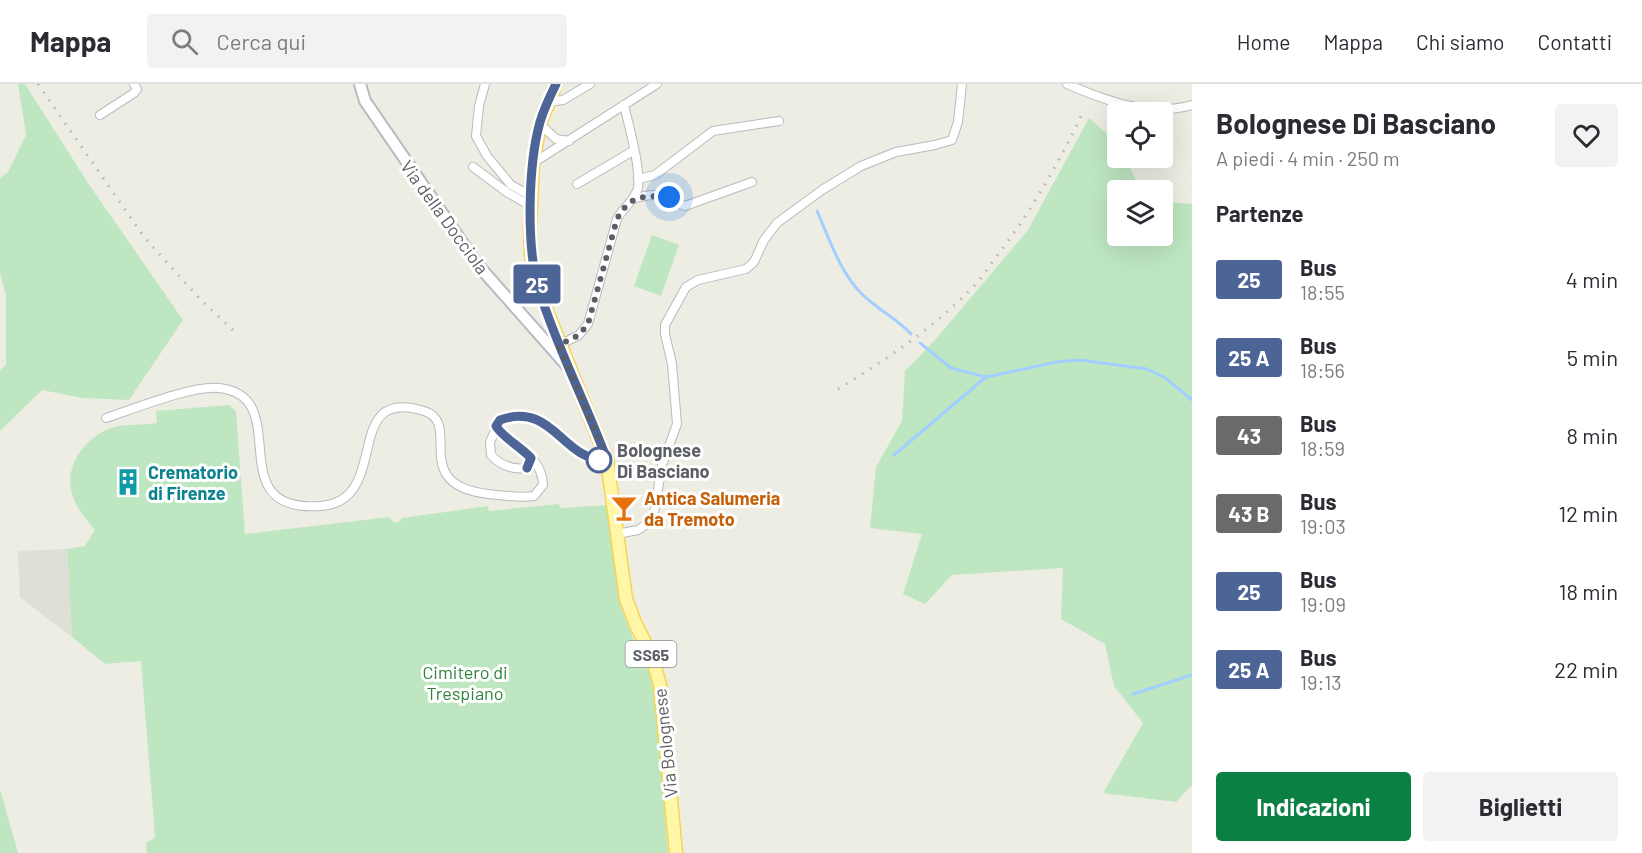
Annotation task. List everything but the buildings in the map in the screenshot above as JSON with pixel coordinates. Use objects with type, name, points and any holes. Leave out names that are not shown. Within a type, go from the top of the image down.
[{"type":"main road","name":"Via Bolognese","points":[[556,84],[540,124],[533,164],[531,245],[534,266],[538,289],[559,345],[607,460],[626,599],[652,656],[660,685],[676,853]]},
{"type":"street","points":[[100,115],[134,93],[137,89],[134,84]]},
{"type":"street","name":"Via della Docciola","points":[[360,84],[365,101],[477,264],[569,368]]},
{"type":"street","points":[[485,84],[479,106],[476,136],[487,156],[511,185],[531,201]]},
{"type":"street","points":[[548,102],[562,100],[590,84]]},
{"type":"street","points":[[533,164],[657,84]]},
{"type":"street","points":[[617,534],[638,530],[648,523],[656,501],[662,465],[677,424],[672,364],[665,334],[666,325],[686,287],[698,280],[746,269],[754,262],[764,240],[777,223],[861,166],[896,152],[952,140],[962,84]]},
{"type":"street","points":[[1067,84],[1124,105],[1152,109],[1183,108],[1192,105]]},
{"type":"street","points":[[559,345],[579,335],[588,324],[617,219],[621,211],[633,200],[638,190],[624,105]]},
{"type":"street","points":[[638,179],[655,175],[712,131],[779,121]]},
{"type":"street","points":[[540,124],[556,139],[569,141]]},
{"type":"street","points":[[577,184],[633,151]]},
{"type":"street","points":[[473,167],[508,193],[531,201]]},
{"type":"street","points":[[633,200],[648,195],[669,197],[685,206],[752,182]]},
{"type":"street","points":[[106,418],[203,388],[230,390],[249,402],[255,417],[260,437],[261,466],[269,489],[273,495],[285,502],[302,506],[323,506],[342,500],[355,489],[363,471],[371,434],[379,417],[388,409],[396,407],[413,407],[428,412],[437,419],[441,436],[443,468],[456,486],[469,492],[522,498],[534,496],[543,484],[543,477],[531,458],[503,436],[496,426]]},
{"type":"street","points":[[531,458],[527,468],[515,470],[496,460],[491,454],[490,442],[500,420],[516,415],[527,415],[538,419],[577,451],[599,460],[607,460]]},
{"type":"shaded area","points":[[67,549],[72,637],[20,597],[18,551]]},
{"type":"green space","points":[[18,84],[25,84],[88,183],[183,320],[129,400],[82,398],[42,390],[0,431],[0,370],[6,365],[6,295],[0,273],[0,178],[8,172],[26,135]]},
{"type":"green space","points":[[1089,118],[1107,134],[1107,168],[1130,168],[1136,180],[1107,180],[1107,246],[1173,246],[1173,203],[1192,204],[1192,785],[1176,802],[1103,793],[1143,723],[1114,686],[1105,644],[1061,619],[1063,568],[952,575],[925,604],[903,594],[922,534],[870,528],[876,467],[902,421],[905,371],[935,340],[1028,230]]},
{"type":"green space","points":[[652,235],[679,245],[661,296],[634,286]]},
{"type":"green space","name":"Cimitero di Trespiano","points":[[229,405],[236,411],[245,534],[389,517],[394,522],[399,522],[402,518],[488,506],[489,511],[559,504],[560,508],[608,505],[620,604],[647,666],[654,691],[668,853],[147,853],[146,843],[155,837],[141,661],[105,664],[72,637],[67,549],[85,546],[95,530],[80,512],[71,490],[70,480],[80,452],[86,444],[102,432],[122,426],[157,423],[156,411]]},
{"type":"green space","points":[[0,789],[18,853],[0,853]]},
{"type":"waterway","points":[[817,211],[836,254],[854,285],[867,299],[911,334]]},
{"type":"waterway","points":[[920,343],[951,368],[986,377],[1057,362],[1080,360],[1147,369],[1164,377],[1192,400]]},
{"type":"waterway","points":[[894,455],[986,377]]},
{"type":"waterway","points":[[1133,694],[1192,675]]},
{"type":"railway","points":[[38,84],[144,237],[199,298],[237,334]]},
{"type":"railway","points":[[838,389],[923,331],[976,284],[1031,208],[1083,112]]},
{"type":"bus line","name":"25","points":[[527,468],[531,458],[521,447],[499,432],[496,426],[500,420],[516,415],[527,415],[538,419],[577,451],[599,460],[607,460],[538,289],[531,255],[533,164],[540,124],[556,84]]},
{"type":"place","name":"Bolognese Di Basciano","points":[[599,460]]},
{"type":"place","name":"Crematorio di Firenze","points":[[128,482]]},
{"type":"place","name":"Antica Salumeria da Tremoto","points":[[624,508]]},
{"type":"route","points":[[599,460],[607,460],[559,345],[579,335],[588,324],[621,211],[633,200],[648,195],[669,197]]}]
